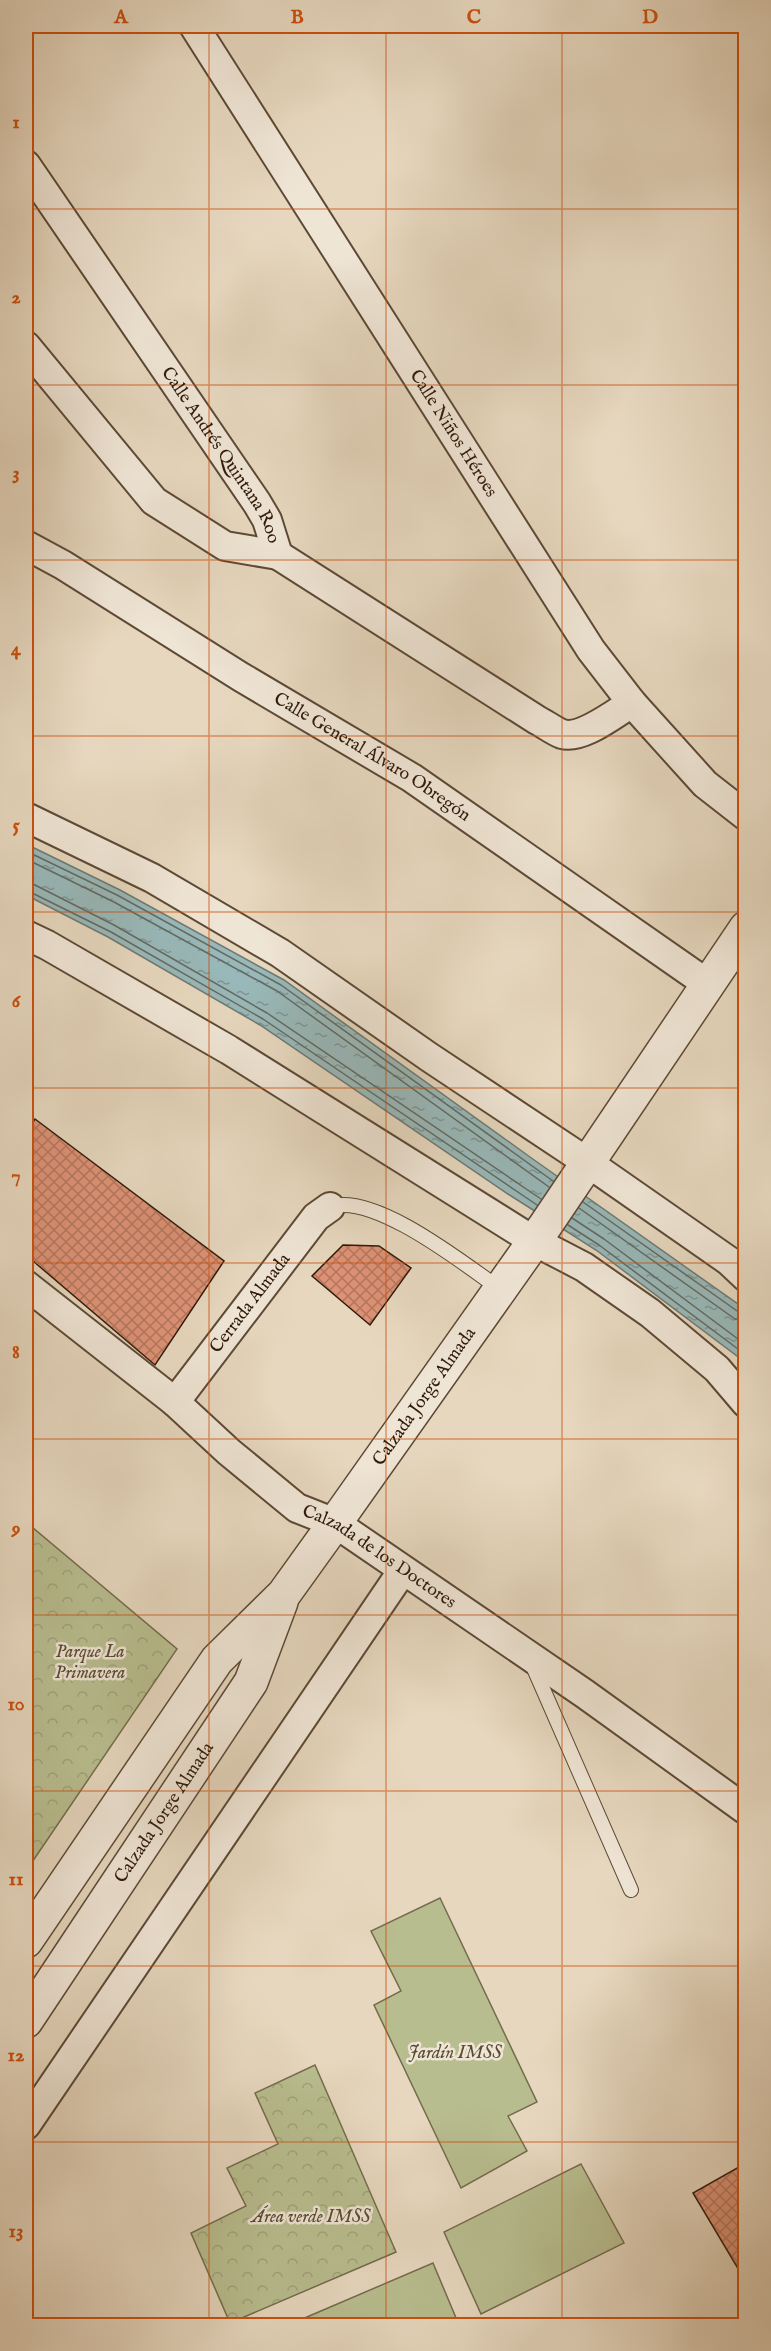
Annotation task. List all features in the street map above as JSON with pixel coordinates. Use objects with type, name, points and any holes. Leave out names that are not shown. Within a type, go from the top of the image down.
[{"type":"street","name":"Calle Niños Héroes","points":[[194,26],[591,650],[632,703],[705,784],[746,816]]},
{"type":"street","name":"Calle Andrés Quintana Roo","points":[[26,165],[257,503],[267,520],[279,555],[537,720],[563,734],[580,733],[632,703]]},
{"type":"street","points":[[26,346],[153,501],[225,546],[279,555]]},
{"type":"street","name":"Calle General Álvaro Obregón","points":[[26,545],[63,565],[241,677],[412,778],[709,985]]},
{"type":"street","points":[[26,817],[152,878],[280,953],[584,1166],[729,1261],[746,1277]]},
{"type":"street","points":[[584,1166],[746,928]]},
{"type":"street","points":[[26,935],[229,1050],[539,1234],[650,1313],[717,1369],[746,1404]]},
{"type":"street","name":"Calzada Jorge Almada","points":[[26,1941],[217,1660],[284,1594],[539,1234],[584,1166]]},
{"type":"street","name":"Cerrada Almada","points":[[175,1402],[316,1217],[330,1207]]},
{"type":"street","name":"Calzada de los Doctores","points":[[26,1286],[175,1402],[297,1508],[335,1523],[528,1654],[746,1810]]},
{"type":"street","points":[[26,2125],[403,1570]]},
{"type":"street","name":"Calzada Jorge Almada","points":[[26,2021],[251,1682],[284,1594]]},
{"type":"lane","points":[[330,1207],[340,1204],[374,1210],[414,1231],[500,1289]]},
{"type":"lane","points":[[528,1654],[631,1890]]},
{"type":"green space","name":"Parque La Primavera","points":[[26,1522],[177,1649],[26,1871]]},
{"type":"green space","name":"Jardín IMSS","points":[[440,1898],[537,2102],[508,2116],[527,2151],[461,2188],[374,2005],[401,1991],[371,1931]]},
{"type":"green space","name":"Área verde IMSS","points":[[315,2065],[396,2252],[230,2323],[191,2233],[246,2206],[227,2168],[278,2144],[255,2093]]},
{"type":"green space","points":[[581,2164],[624,2243],[481,2314],[444,2232]]},
{"type":"green space","points":[[433,2263],[459,2325],[294,2325],[293,2323]]},
{"type":"water","points":[[26,844],[120,890],[284,980],[745,1309],[745,1362],[596,1250],[508,1194],[260,1025],[108,937],[26,895]]},
{"type":"building","points":[[35,1119],[224,1261],[155,1365],[26,1255],[26,1132]]},
{"type":"building","points":[[343,1245],[379,1246],[411,1268],[370,1325],[312,1276]]},
{"type":"building","points":[[746,2163],[746,2282],[693,2193]]}]
